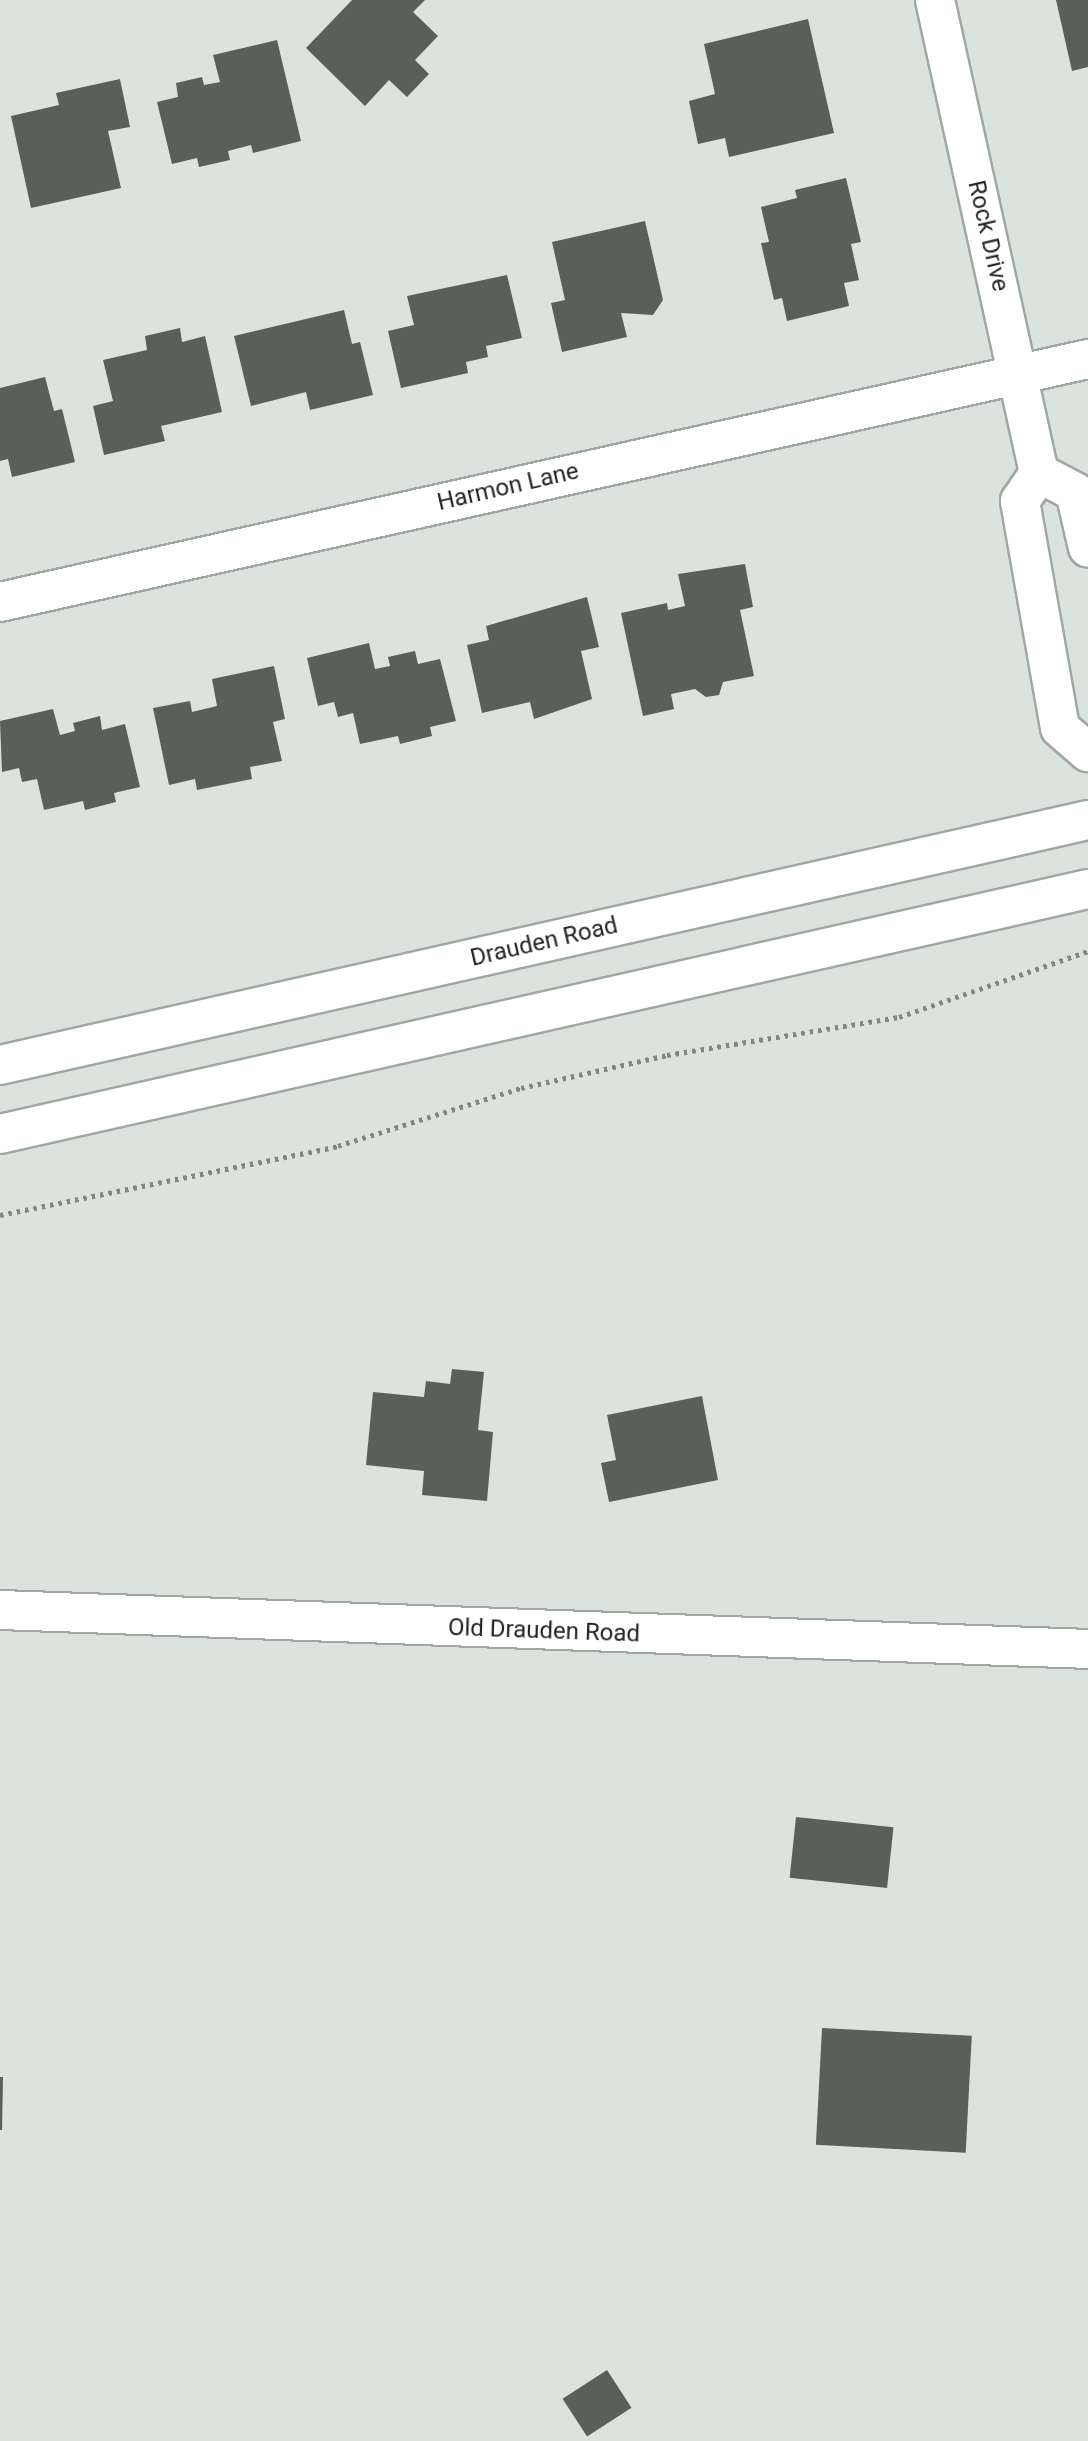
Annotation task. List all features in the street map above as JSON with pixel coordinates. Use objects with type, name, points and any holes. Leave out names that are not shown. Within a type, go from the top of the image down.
[{"type":"street","name":"Rock Drive","points":[[935,0],[1039,473]]},
{"type":"street","name":"Harmon Lane","points":[[0,602],[1016,372],[1088,359]]},
{"type":"street","points":[[1088,548],[1075,492],[1039,473],[1020,500],[1057,715],[1060,728],[1088,752]]},
{"type":"street","name":"Drauden Road","points":[[0,1065],[1088,820]]},
{"type":"street","points":[[0,1134],[1088,889]]},
{"type":"street","name":"Old Drauden Road","points":[[0,1610],[1088,1649]]},
{"type":"path","points":[[0,1215],[338,1146],[522,1088],[667,1055],[899,1017],[1088,951]]},
{"type":"building","points":[[352,0],[425,0],[413,12],[438,36],[415,60],[429,74],[407,97],[389,80],[365,106],[306,48]]},
{"type":"building","points":[[1056,0],[1088,0],[1088,67],[1072,71]]},
{"type":"building","points":[[808,19],[834,133],[729,157],[725,138],[698,144],[689,101],[715,94],[704,44]]},
{"type":"building","points":[[277,40],[301,141],[253,153],[251,145],[228,151],[230,160],[199,167],[197,158],[172,164],[157,102],[178,97],[176,83],[202,77],[204,85],[220,82],[213,55]]},
{"type":"building","points":[[120,79],[130,127],[108,131],[121,188],[31,208],[11,116],[59,105],[56,93]]},
{"type":"building","points":[[846,178],[861,242],[851,244],[859,280],[844,283],[849,306],[787,321],[782,298],[774,300],[761,243],[769,242],[761,207],[797,198],[795,190]]},
{"type":"building","points":[[645,221],[663,300],[653,315],[621,313],[627,337],[562,352],[551,303],[565,300],[552,242]]},
{"type":"building","points":[[507,275],[522,338],[486,346],[488,357],[466,362],[468,373],[401,388],[388,331],[414,325],[407,296]]},
{"type":"building","points":[[344,310],[352,344],[360,342],[373,395],[310,410],[306,392],[251,406],[234,336]]},
{"type":"building","points":[[180,328],[182,342],[205,336],[222,412],[161,426],[165,441],[104,455],[93,406],[113,401],[103,360],[147,350],[145,336]]},
{"type":"building","points":[[45,377],[54,411],[62,409],[75,462],[12,477],[8,459],[0,461],[0,388]]},
{"type":"building","points":[[745,564],[753,607],[740,610],[754,676],[723,682],[719,695],[706,697],[695,689],[671,694],[674,709],[643,716],[621,613],[667,603],[668,610],[685,606],[678,574]]},
{"type":"building","points":[[587,597],[599,647],[581,651],[592,699],[534,719],[530,702],[482,713],[467,645],[489,640],[486,626]]},
{"type":"building","points":[[369,643],[375,669],[390,666],[388,657],[415,651],[418,664],[440,659],[456,721],[430,727],[432,736],[400,744],[398,736],[360,744],[353,713],[338,717],[334,702],[318,706],[307,658]]},
{"type":"building","points":[[274,666],[285,719],[273,722],[282,761],[250,767],[252,779],[197,790],[195,779],[169,785],[153,708],[190,701],[192,712],[217,706],[212,679]]},
{"type":"building","points":[[53,709],[60,735],[75,731],[73,723],[100,716],[102,730],[125,724],[140,787],[114,793],[116,802],[85,810],[83,801],[44,810],[37,779],[22,782],[19,768],[2,772],[0,721]]},
{"type":"building","points":[[452,1369],[484,1372],[478,1430],[493,1432],[487,1501],[422,1495],[424,1471],[366,1465],[373,1392],[424,1397],[426,1381],[450,1384]]},
{"type":"building","points":[[702,1396],[718,1480],[609,1502],[601,1463],[616,1460],[607,1415]]},
{"type":"building","points":[[796,1817],[893,1827],[887,1888],[790,1878]]},
{"type":"building","points":[[822,2028],[972,2036],[966,2153],[816,2145]]},
{"type":"building","points":[[0,2077],[3,2077],[2,2130],[0,2130]]},
{"type":"building","points":[[607,2370],[632,2408],[587,2437],[563,2399]]}]
